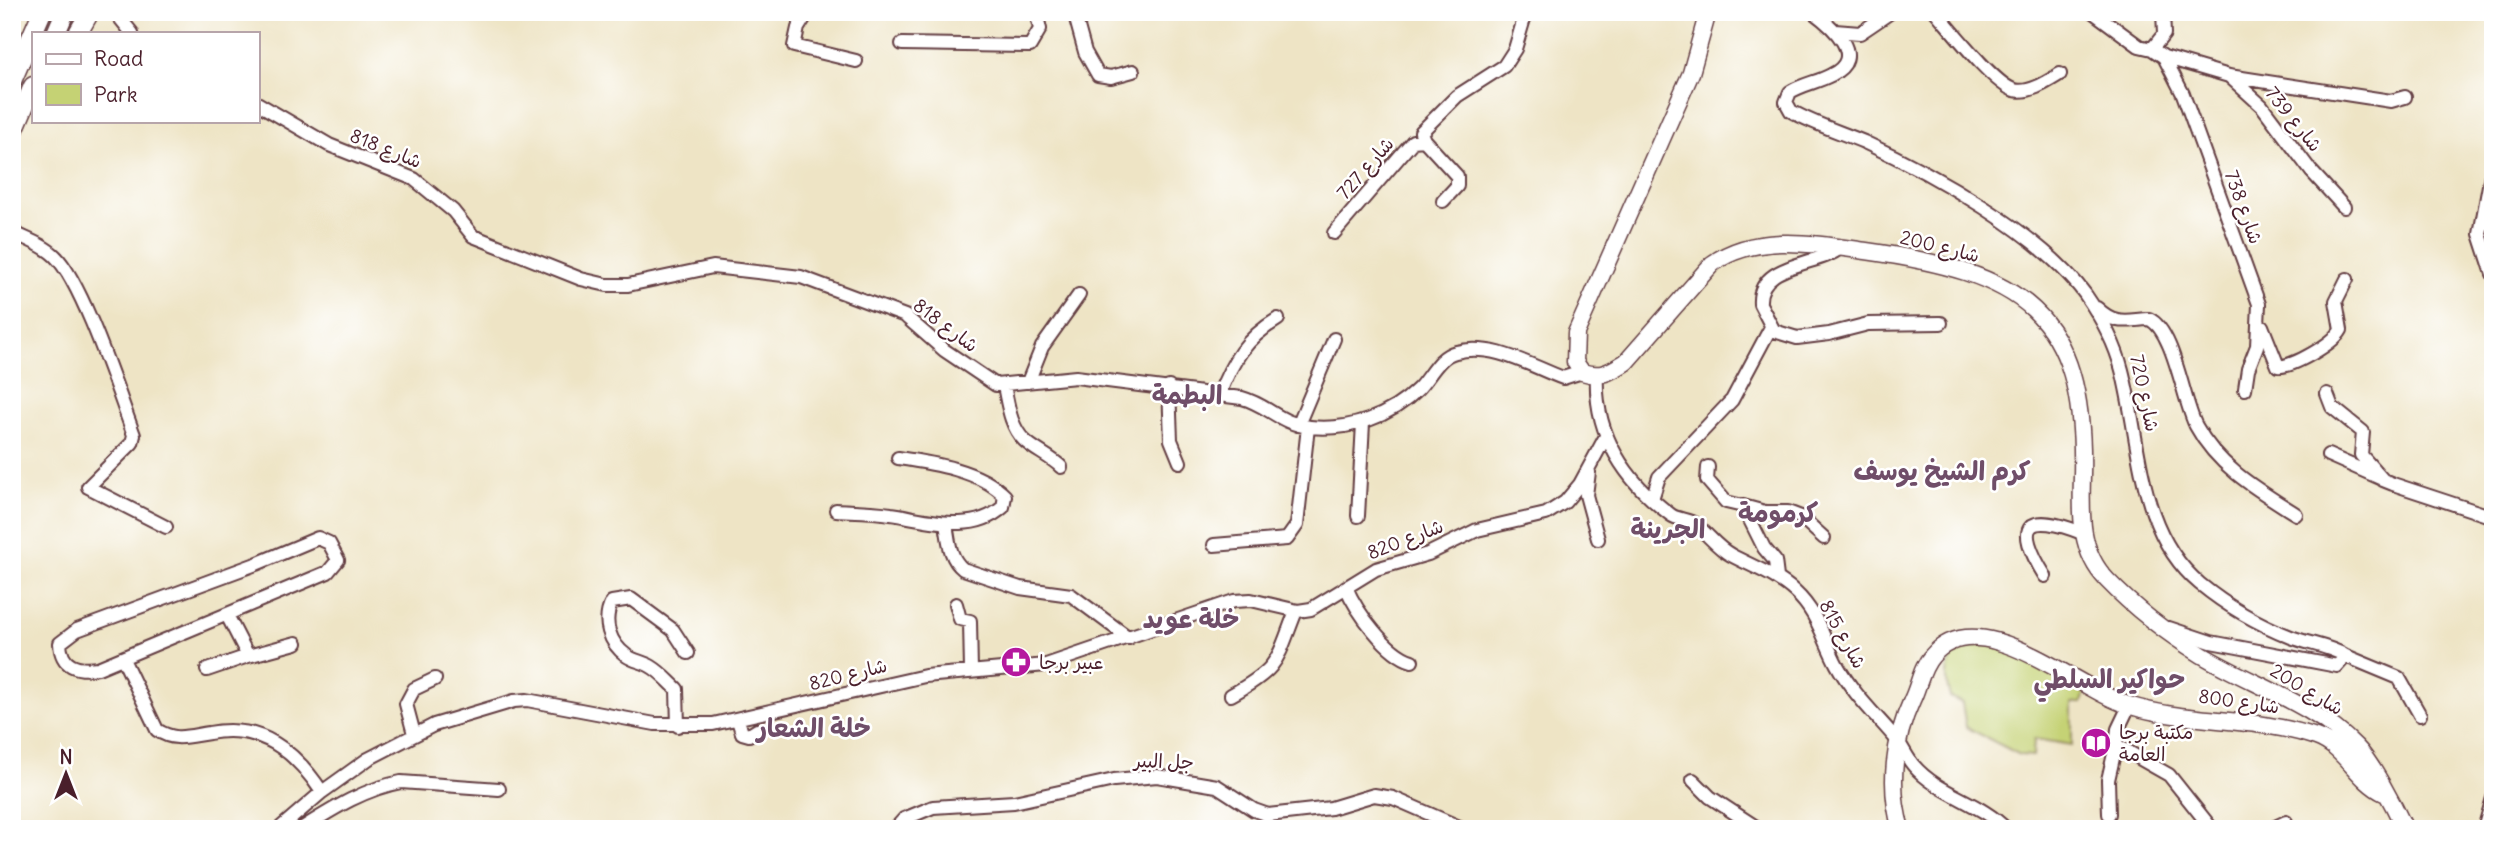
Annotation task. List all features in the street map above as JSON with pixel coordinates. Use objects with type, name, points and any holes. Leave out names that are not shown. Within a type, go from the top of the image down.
[{"type":"highway","points":[[14,76],[30,12]]},
{"type":"highway","points":[[33,32],[42,12]]},
{"type":"highway","points":[[56,32],[65,12]]},
{"type":"highway","points":[[79,32],[90,12]]},
{"type":"highway","points":[[14,76],[32,35]]},
{"type":"highway","points":[[12,138],[32,88]]},
{"type":"highway","points":[[12,138],[32,108]]},
{"type":"main road","points":[[1589,374],[1575,362],[1576,333],[1691,73],[1708,12]]},
{"type":"main road","name":"شارع 200","points":[[1589,374],[1611,372],[1626,362],[1712,264],[1723,256],[1748,248],[1787,242],[1840,248],[1959,269],[2014,293],[2037,311],[2051,327],[2067,357],[2077,388],[2082,439],[2082,533],[2094,566],[2155,623],[2203,656],[2278,692],[2320,718],[2357,748],[2405,829]]},
{"type":"main road","name":"شارع 800","points":[[1901,829],[1895,797],[1898,741],[1903,719],[1931,657],[1943,646],[1971,637],[1998,640],[2084,686],[2130,706],[2228,719],[2318,737],[2346,758],[2368,785],[2384,793]]},
{"type":"street","points":[[115,12],[131,32]]},
{"type":"street","points":[[808,12],[798,28],[794,46],[856,61]]},
{"type":"street","points":[[902,44],[1030,46],[1040,29],[1036,12]]},
{"type":"street","points":[[1073,12],[1085,52],[1098,75],[1111,77],[1133,71]]},
{"type":"street","name":"شارع 727","points":[[1334,233],[1413,141],[1424,140],[1421,131],[1457,96],[1497,73],[1509,61],[1525,12]]},
{"type":"street","points":[[1813,12],[1835,31],[1860,33],[1891,12]]},
{"type":"street","points":[[1936,12],[1981,62],[2009,88],[2030,89],[2060,74]]},
{"type":"street","name":"شارع 738","points":[[2093,12],[2139,46],[2152,49],[2164,57],[2183,94],[2258,299],[2260,319],[2257,350],[2248,369],[2245,389]]},
{"type":"street","points":[[2152,49],[2164,34],[2163,12]]},
{"type":"street","name":"شارع 720","points":[[1835,31],[1846,46],[1846,61],[1835,73],[1790,92],[1786,102],[1791,111],[1888,154],[1983,209],[2057,263],[2085,295],[2116,352],[2128,395],[2144,491],[2174,552],[2199,583],[2240,613],[2284,634],[2399,678],[2420,715]]},
{"type":"street","name":"شارع 739","points":[[2164,57],[2229,76],[2262,106],[2311,171],[2344,207]]},
{"type":"street","points":[[2229,76],[2391,101],[2406,97]]},
{"type":"street","name":"شارع 818","points":[[259,104],[329,145],[414,179],[453,211],[473,236],[519,257],[581,279],[607,285],[646,283],[713,267],[816,281],[905,316],[944,350],[996,385],[1004,386]]},
{"type":"street","points":[[1424,140],[1457,176],[1457,186],[1443,201]]},
{"type":"street","points":[[2493,163],[2480,234],[2493,274]]},
{"type":"street","points":[[12,232],[51,253],[62,264],[100,347],[134,435],[132,443],[88,487],[166,527]]},
{"type":"street","points":[[1840,248],[1828,257],[1799,263],[1772,278],[1759,298],[1771,327],[1786,336],[1809,338],[1868,324],[1941,323]]},
{"type":"street","points":[[2260,319],[2275,363],[2286,367],[2336,338],[2341,330],[2336,301],[2347,279]]},
{"type":"street","points":[[1028,382],[1042,347],[1079,295]]},
{"type":"street","points":[[2085,295],[2115,322],[2130,323],[2150,319],[2157,324],[2171,352],[2190,412],[2211,448],[2230,470],[2296,514]]},
{"type":"street","points":[[1219,395],[1234,359],[1259,330],[1278,319]]},
{"type":"street","points":[[1652,499],[1659,477],[1732,400],[1771,327]]},
{"type":"street","points":[[1214,545],[1287,539],[1294,534],[1297,525],[1303,426],[1334,339]]},
{"type":"street","points":[[1061,467],[1046,453],[1025,442],[1016,430],[1004,386],[1076,377],[1169,387],[1252,401],[1273,416],[1303,426],[1363,423],[1409,397],[1441,360],[1456,352],[1484,351],[1507,356],[1563,378],[1589,374]]},
{"type":"street","name":"شارع 815","points":[[1589,374],[1606,436],[1632,480],[1673,517],[1693,522],[1729,554],[1777,577],[1796,593],[1811,611],[1850,687],[1898,741],[1914,766],[1929,780],[1980,808],[2006,829]]},
{"type":"street","points":[[1169,387],[1171,440],[1180,461]]},
{"type":"street","points":[[2327,394],[2332,407],[2363,432],[2361,455],[2380,476]]},
{"type":"street","points":[[1358,516],[1363,423]]},
{"type":"street","name":"شارع 820","points":[[279,829],[322,792],[368,759],[414,734],[472,712],[527,700],[634,721],[678,726],[738,720],[888,683],[971,671],[1045,665],[1234,601],[1251,600],[1297,611],[1321,605],[1376,569],[1428,554],[1476,530],[1531,518],[1558,508],[1592,466],[1606,436]]},
{"type":"street","points":[[2328,455],[2493,517]]},
{"type":"street","points":[[835,510],[889,513],[946,524],[969,522],[988,516],[1003,507],[1005,496],[969,475],[898,458]]},
{"type":"street","points":[[1592,466],[1586,495],[1598,539]]},
{"type":"street","points":[[1708,467],[1707,480],[1720,497],[1765,512],[1788,512],[1801,517],[1824,538]]},
{"type":"street","points":[[1743,506],[1764,548],[1775,561],[1777,577]]},
{"type":"street","points":[[2045,576],[2028,540],[2029,528],[2035,523],[2052,521],[2082,533]]},
{"type":"street","points":[[946,524],[951,552],[956,564],[963,569],[1020,588],[1071,595],[1129,638]]},
{"type":"street","points":[[318,537],[324,539],[335,552],[338,564],[328,572],[227,615],[99,668],[75,668],[63,661],[60,643],[77,630],[256,564],[318,537]]},
{"type":"street","points":[[1346,587],[1354,607],[1396,653],[1412,661]]},
{"type":"street","points":[[678,726],[677,689],[653,667],[627,656],[605,624],[612,602],[620,599],[631,600],[673,630],[688,653]]},
{"type":"street","points":[[956,604],[960,619],[970,621],[971,671]]},
{"type":"street","points":[[1231,695],[1264,676],[1274,666],[1281,657],[1297,611]]},
{"type":"street","points":[[227,615],[248,656]]},
{"type":"street","points":[[2155,623],[2211,642],[2337,666],[2346,656]]},
{"type":"street","points":[[207,670],[296,643]]},
{"type":"street","points":[[123,659],[150,720],[157,730],[167,737],[179,739],[225,731],[258,736],[274,742],[304,764],[322,792]]},
{"type":"street","points":[[414,734],[406,704],[414,690],[435,680]]},
{"type":"street","points":[[2109,814],[2108,780],[2118,729],[2130,706]]},
{"type":"street","points":[[738,720],[742,733],[749,734],[757,730]]},
{"type":"street","points":[[2116,745],[2169,775],[2212,829]]},
{"type":"street","name":"جل البير","points":[[895,829],[904,819],[933,807],[1014,802],[1092,784],[1157,776],[1206,782],[1230,792],[1261,813],[1282,815],[1331,808],[1374,795],[1393,799],[1464,829]]},
{"type":"street","points":[[1693,780],[1710,797],[1759,829]]},
{"type":"street","points":[[301,829],[363,792],[385,785],[401,782],[499,789]]},
{"type":"street","points":[[2484,829],[2493,798]]},
{"type":"street","points":[[1276,829],[1282,815]]},
{"type":"street","points":[[2271,829],[2286,822]]},
{"type":"green space","points":[[1997,643],[2085,692],[2082,703],[2072,703],[2072,745],[2034,739],[2033,756],[2020,755],[1966,727],[1962,703],[1950,697],[1948,691],[1947,672],[1952,652],[1955,646]]},
{"type":"place","name":"عبير برجا","points":[[1016,662]]},
{"type":"place","name":"مكتبة برجا العامة","points":[[2096,743]]},
{"type":"district","name":"البطمة","points":[[1187,394]]},
{"type":"district","name":"كرم الشيخ يوسف","points":[[1942,470]]},
{"type":"district","name":"كرمومة","points":[[1778,512]]},
{"type":"district","name":"الجرينة","points":[[1668,528]]},
{"type":"district","name":"خلة عويد","points":[[1191,618]]},
{"type":"district","name":"حواكير السلطي","points":[[2109,678]]},
{"type":"district","name":"خلة الشعار","points":[[814,727]]}]
